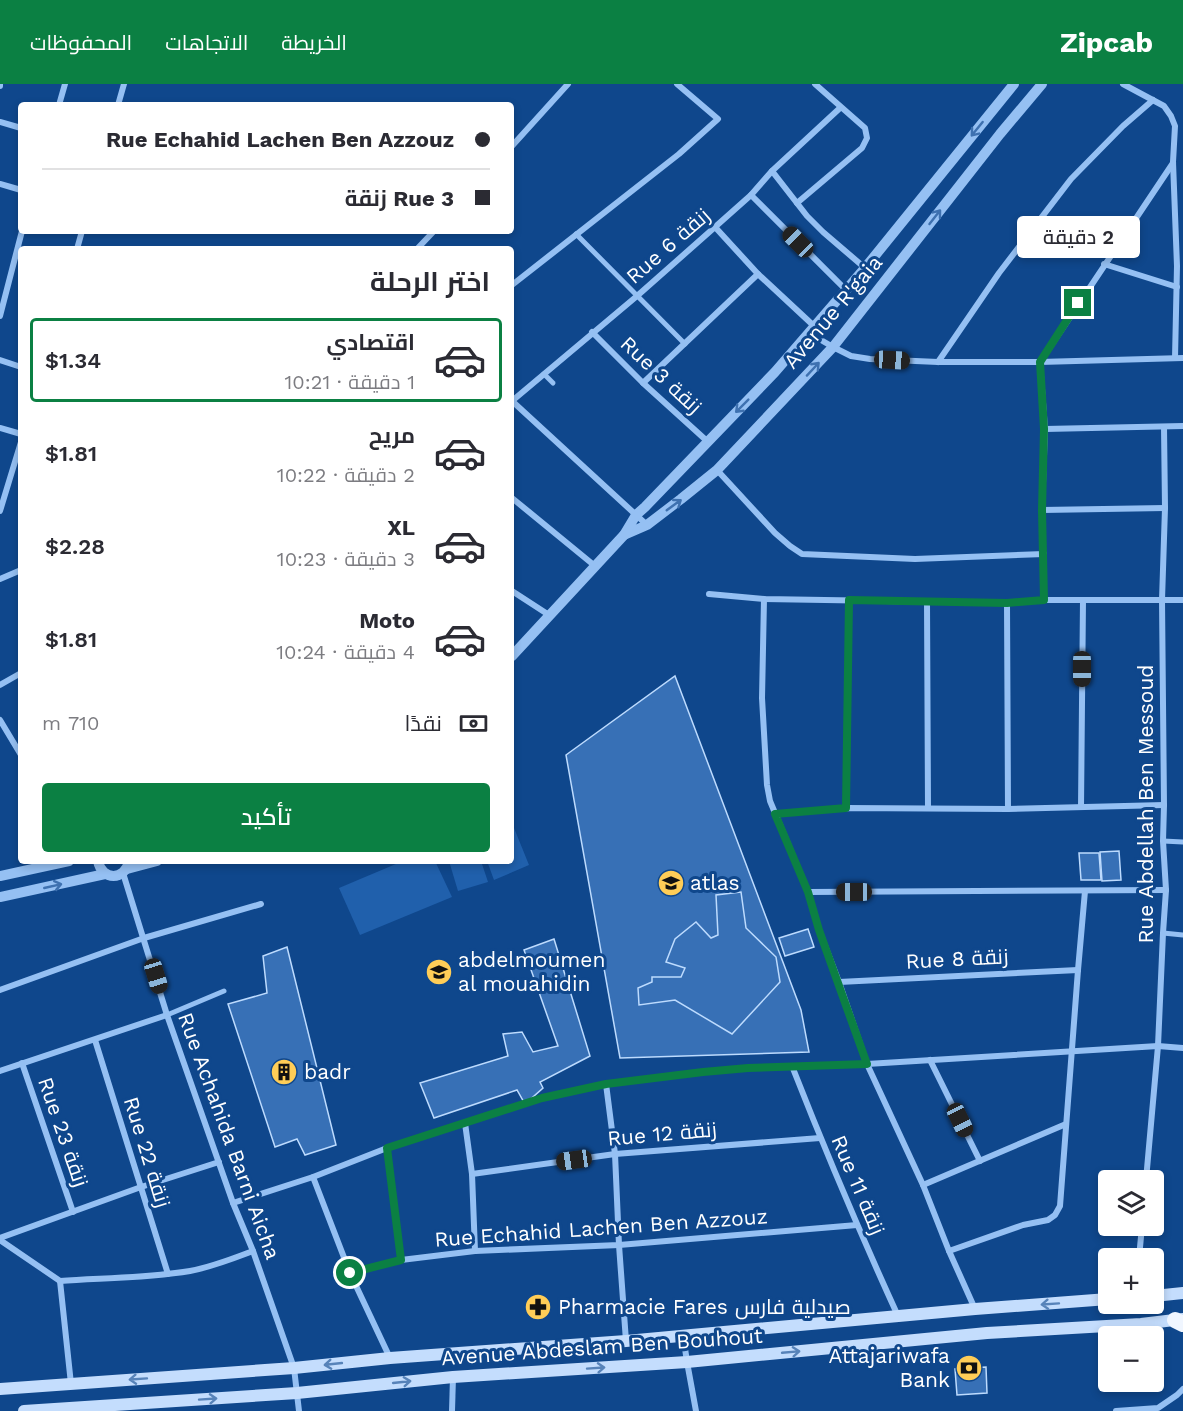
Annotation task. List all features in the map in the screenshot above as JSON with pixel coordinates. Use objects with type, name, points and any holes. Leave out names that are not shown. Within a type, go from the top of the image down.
[{"type":"main road","points":[[1164,1295],[1183,1293]]},
{"type":"main road","name":"Avenue Abdeslam Ben Bouhout","points":[[0,1389],[294,1368],[390,1358],[626,1341],[1098,1300]]},
{"type":"main road","name":"Avenue Abdeslam Ben Bouhout","points":[[24,1411],[297,1393],[453,1377],[687,1362],[987,1333],[1180,1321]]},
{"type":"street","points":[[60,102],[65,84]]},
{"type":"street","points":[[119,102],[124,84]]},
{"type":"street","points":[[514,144],[568,84]]},
{"type":"street","points":[[514,283],[679,154],[718,119],[677,84]]},
{"type":"street","points":[[797,203],[862,148],[867,138],[865,128],[814,84]]},
{"type":"street","name":"Avenue R'gaia","points":[[514,654],[624,535],[636,515],[775,372],[865,268],[1014,84]]},
{"type":"street","name":"Avenue R'gaia","points":[[624,535],[647,525],[717,470],[833,347],[1042,84]]},
{"type":"street","points":[[1123,84],[1164,106],[1175,126],[1173,162],[1177,287],[1175,358]]},
{"type":"street","points":[[938,362],[999,273],[1064,187],[1123,126],[1153,100]]},
{"type":"street","name":"Rue 6 زنقة","points":[[514,399],[715,227],[840,108]]},
{"type":"street","points":[[0,122],[18,127]]},
{"type":"street","points":[[1044,600],[1042,510],[1044,429],[1040,362],[1173,162]]},
{"type":"street","points":[[772,171],[823,232],[865,268]]},
{"type":"street","points":[[0,184],[18,189]]},
{"type":"street","points":[[750,195],[845,289]]},
{"type":"street","points":[[715,227],[811,329],[833,347],[851,356],[938,362],[1183,358]]},
{"type":"street","points":[[420,246],[431,234]]},
{"type":"street","points":[[576,234],[685,344]]},
{"type":"street","points":[[0,315],[18,246]]},
{"type":"street","points":[[1104,264],[1177,287]]},
{"type":"street","points":[[643,382],[758,274]]},
{"type":"street","name":"Rue 3 زنقة","points":[[592,332],[707,441]]},
{"type":"street","points":[[0,360],[18,366]]},
{"type":"street","points":[[544,374],[553,383]]},
{"type":"street","points":[[514,403],[647,525]]},
{"type":"street","name":"Rue Abdellah Ben Messoud","points":[[1147,1170],[1158,1047],[1166,890],[1163,841],[1164,426]]},
{"type":"street","points":[[1044,429],[1183,426]]},
{"type":"street","points":[[0,429],[18,434]]},
{"type":"street","points":[[0,511],[18,452]]},
{"type":"street","points":[[717,470],[775,533],[802,554],[915,559],[1044,554]]},
{"type":"street","points":[[514,500],[595,566]]},
{"type":"street","points":[[1042,510],[1165,508]]},
{"type":"street","points":[[0,579],[18,571]]},
{"type":"street","points":[[514,592],[549,615]]},
{"type":"street","points":[[709,594],[764,599],[1007,603],[1044,600],[1183,600]]},
{"type":"street","points":[[764,599],[762,698],[765,763],[767,785],[775,814],[808,892],[819,930],[867,1064],[923,1185],[975,1309]]},
{"type":"street","points":[[846,808],[849,600]]},
{"type":"street","points":[[1082,807],[1083,600]]},
{"type":"street","points":[[927,601],[928,808]]},
{"type":"street","points":[[1007,603],[1008,809]]},
{"type":"street","points":[[0,685],[18,675]]},
{"type":"street","points":[[0,720],[18,750]]},
{"type":"street","points":[[775,814],[846,808],[1008,809],[1164,805]]},
{"type":"street","points":[[1163,841],[1183,842]]},
{"type":"street","points":[[0,876],[55,864]]},
{"type":"street","points":[[99,864],[105,874],[111,876],[117,876],[126,868],[144,864]]},
{"type":"street","name":"Rue Achahida Barni Aicha","points":[[126,868],[167,1015],[294,1368],[299,1411]]},
{"type":"street","points":[[0,897],[105,874]]},
{"type":"street","points":[[808,892],[1166,890]]},
{"type":"street","points":[[949,1251],[1023,1225],[1048,1220],[1055,1215],[1060,1206],[1086,891]]},
{"type":"street","points":[[0,990],[144,938],[261,904]]},
{"type":"street","points":[[1163,933],[1183,935]]},
{"type":"street","name":"Rue 8 زنقة","points":[[839,982],[1078,970]]},
{"type":"street","points":[[0,1071],[167,1015],[224,991]]},
{"type":"street","name":"Rue 22 زنقة","points":[[95,1040],[168,1274]]},
{"type":"street","points":[[233,1203],[387,1148],[542,1098],[606,1084],[703,1072],[792,1066],[867,1064],[1158,1047],[1183,1048]]},
{"type":"street","points":[[930,1060],[980,1161]]},
{"type":"street","name":"Rue 23 زنقة","points":[[22,1064],[73,1212]]},
{"type":"street","name":"Rue 11 زنقة","points":[[792,1066],[820,1138],[898,1316]]},
{"type":"street","points":[[606,1084],[615,1154],[626,1341]]},
{"type":"street","points":[[465,1123],[472,1174],[475,1251]]},
{"type":"street","points":[[923,1185],[1066,1124]]},
{"type":"street","name":"Rue 12 زنقة","points":[[472,1174],[615,1154],[820,1138]]},
{"type":"street","points":[[387,1148],[401,1260]]},
{"type":"street","points":[[0,1239],[141,1187],[219,1162]]},
{"type":"street","points":[[313,1176],[350,1273],[390,1358]]},
{"type":"street","name":"Rue Echahid Lachen Ben Azzouz","points":[[350,1273],[401,1260],[475,1251],[619,1245],[857,1225]]},
{"type":"street","points":[[0,1239],[60,1281],[168,1274],[217,1264],[253,1251]]},
{"type":"street","points":[[60,1281],[71,1384]]},
{"type":"street","points":[[683,1335],[696,1411]]},
{"type":"street","points":[[452,1411],[453,1377]]},
{"type":"street","points":[[1116,1411],[1157,1409],[1183,1389]]},
{"type":"shaded area","points":[[514,828],[529,865],[494,880],[488,864],[514,864]]},
{"type":"shaded area","points":[[396,864],[436,864],[452,897],[360,935],[339,888]]},
{"type":"shaded area","points":[[450,864],[482,864],[488,882],[458,891]]},
{"type":"building","name":"atlas","points":[[675,676],[801,1010],[809,1052],[620,1058],[566,755]]},
{"type":"building","points":[[1119,851],[1121,880],[1102,881],[1100,852]]},
{"type":"building","points":[[1079,853],[1099,853],[1101,880],[1081,880]]},
{"type":"building","name":"atlas","points":[[741,892],[746,928],[776,957],[780,982],[732,1034],[675,1000],[639,1005],[638,988],[652,982],[652,977],[681,977],[685,968],[666,962],[675,939],[696,922],[711,938],[718,935],[716,895]]},
{"type":"building","points":[[808,929],[814,947],[785,956],[779,938]]},
{"type":"building","name":"abdelmoumen al mouahidin","points":[[554,939],[590,1056],[540,1082],[543,1088],[525,1104],[517,1090],[434,1118],[420,1083],[508,1056],[503,1034],[522,1032],[533,1052],[558,1046],[524,950]]},
{"type":"building","name":"badr","points":[[287,947],[336,1145],[305,1155],[297,1139],[275,1147],[228,1004],[267,993],[263,956]]},
{"type":"building","points":[[986,1367],[987,1393],[957,1395],[955,1369]]},
{"type":"place","name":"atlas","points":[[671,883]]},
{"type":"place","name":"abdelmoumen al mouahidin","points":[[439,972]]},
{"type":"place","name":"badr","points":[[284,1072]]},
{"type":"place","name":"Pharmacie Fares صيدلية فارس","points":[[538,1307]]},
{"type":"place","name":"Attajariwafa Bank","points":[[969,1368]]},
{"type":"route","points":[[350,1273],[401,1260],[387,1148],[542,1098],[606,1084],[748,1068],[867,1064],[819,930],[808,892],[775,814],[846,808],[849,600],[1007,603],[1044,600],[1042,510],[1044,429],[1040,362],[1078,303]]}]
